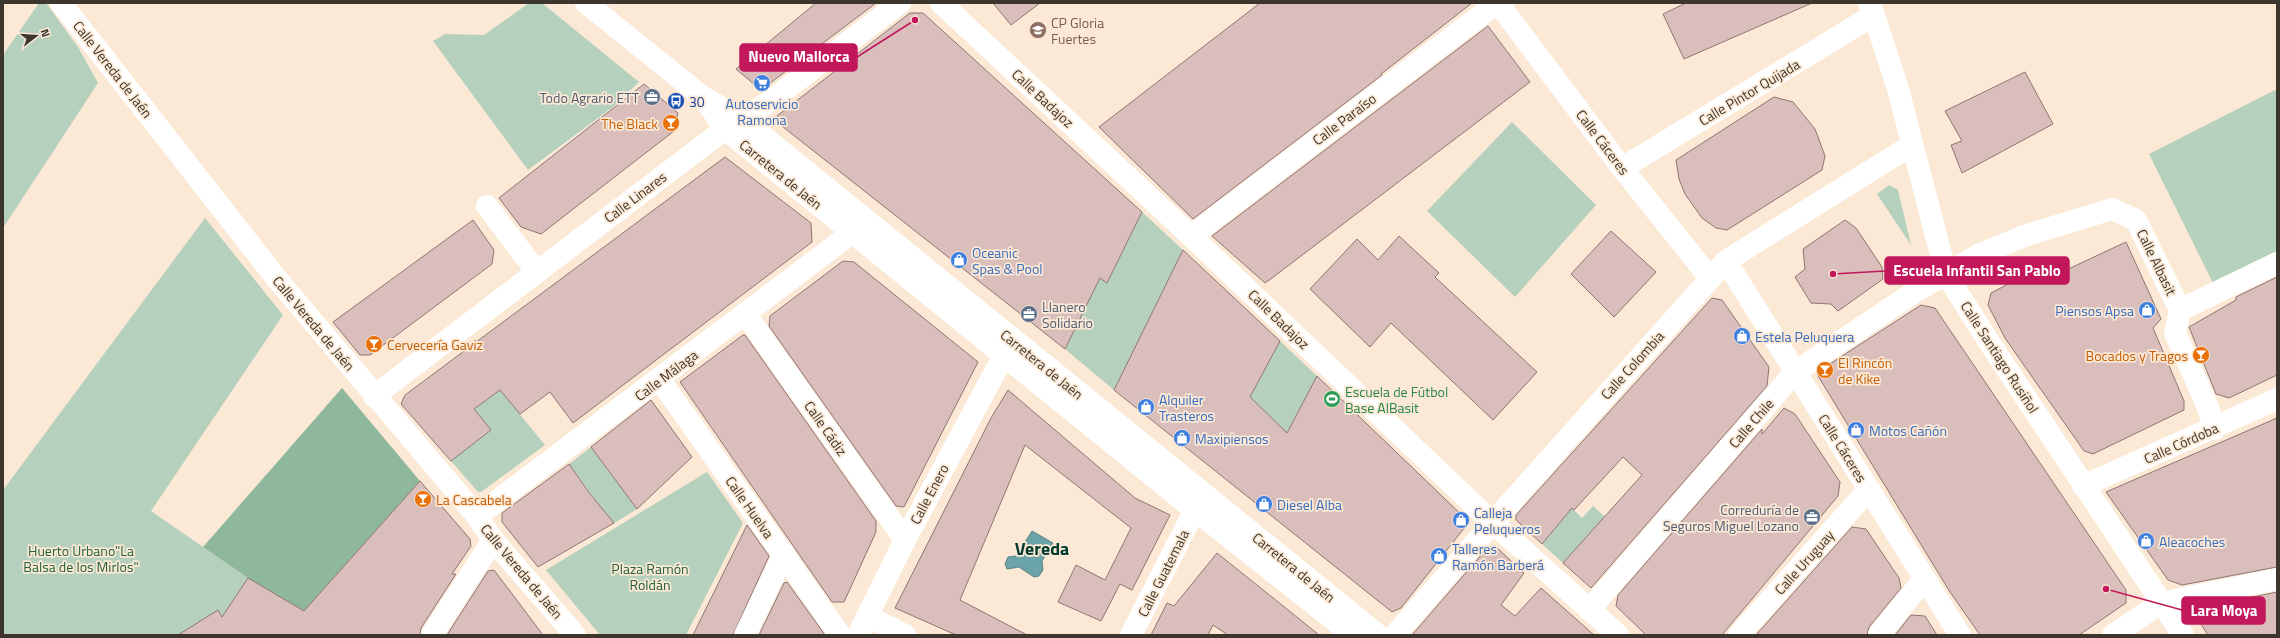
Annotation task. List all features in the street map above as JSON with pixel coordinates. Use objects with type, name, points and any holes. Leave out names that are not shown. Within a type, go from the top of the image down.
[{"type":"main road","name":"Calle Vereda de Jaén","points":[[62,3],[277,279],[374,396],[477,516],[493,540],[567,631]]},
{"type":"main road","name":"Carretera de Jaén","points":[[586,3],[703,97],[853,232],[1004,355],[1378,635]]},
{"type":"main road","name":"Calle Linares","points":[[374,396],[536,271],[734,124],[769,102],[900,3]]},
{"type":"main road","name":"Calle Badajoz","points":[[941,3],[1191,236],[1492,522],[1618,635]]},
{"type":"main road","name":"Calle Paraíso","points":[[1191,236],[1498,3]]},
{"type":"main road","name":"Calle Cáceres","points":[[1498,3],[1622,168],[1710,278]]},
{"type":"main road","name":"Calle Pintor Quijada","points":[[1622,168],[1872,9]]},
{"type":"main road","name":"Calle Santiago Rusiñol","points":[[1872,9],[1898,89],[1946,274],[2183,635]]},
{"type":"main road","name":"Carretera de Jaén","points":[[734,124],[1199,502],[1353,635]]},
{"type":"main road","name":"Calle Colombia","points":[[1395,635],[1492,522],[1726,261],[1912,145]]},
{"type":"main road","points":[[487,206],[536,271]]},
{"type":"main road","name":"Calle Albasit","points":[[1946,274],[1978,255],[2027,235],[2112,209],[2136,220],[2180,310],[2175,333],[2209,410],[2214,429]]},
{"type":"main road","name":"Calle Málaga","points":[[477,516],[660,380],[853,232]]},
{"type":"main road","name":"Calle Cáceres","points":[[1726,261],[1960,635]]},
{"type":"main road","points":[[2180,310],[2277,263]]},
{"type":"main road","name":"Calle Chile","points":[[1589,610],[1795,372],[1946,274]]},
{"type":"main road","name":"Calle Cádiz","points":[[746,315],[905,540]]},
{"type":"main road","name":"Calle Enero","points":[[862,626],[905,540],[1004,355]]},
{"type":"main road","name":"Calle Huelva","points":[[660,380],[840,635]]},
{"type":"main road","name":"Calle Córdoba","points":[[2084,486],[2214,429],[2277,399]]},
{"type":"main road","name":"Calle Uruguay","points":[[1739,635],[1869,489]]},
{"type":"main road","name":"Calle Guatemala","points":[[1132,635],[1199,502]]},
{"type":"main road","points":[[432,635],[493,540]]},
{"type":"main road","points":[[745,635],[784,554]]},
{"type":"main road","points":[[1879,635],[1924,579]]},
{"type":"main road","points":[[2113,635],[2161,603],[2277,579]]},
{"type":"main road","points":[[862,626],[905,635]]},
{"type":"green space","points":[[39,3],[46,3],[78,47],[98,83],[3,228],[3,55]]},
{"type":"green space","points":[[529,3],[542,3],[639,82],[613,107],[528,170],[433,41],[445,34],[484,35]]},
{"type":"green space","points":[[2277,89],[2277,257],[2216,289],[2149,154]]},
{"type":"green space","points":[[1512,122],[1596,205],[1515,297],[1427,211]]},
{"type":"green space","points":[[1889,185],[1898,190],[1911,245],[1877,194]]},
{"type":"green space","points":[[1142,212],[1183,250],[1114,390],[1065,349],[1100,278],[1107,283]]},
{"type":"green space","name":"Huerto Urbano\"La Balsa de los Mirlos\"","points":[[205,218],[283,315],[151,511],[248,578],[210,635],[3,635],[3,490]]},
{"type":"green space","points":[[1280,341],[1317,376],[1287,433],[1250,397]]},
{"type":"green space","points":[[342,388],[420,481],[304,611],[248,578],[203,547]]},
{"type":"green space","points":[[500,390],[545,445],[481,492],[478,492],[451,461],[491,430],[474,409]]},
{"type":"green space","points":[[591,447],[637,509],[613,524],[569,464]]},
{"type":"green space","name":"Plaza Ramón Roldán","points":[[707,472],[743,523],[686,635],[600,635],[546,570]]},
{"type":"green space","points":[[1593,506],[1605,517],[1563,563],[1542,544],[1572,508],[1582,518]]},
{"type":"water","points":[[1032,531],[1053,543],[1042,561],[1043,570],[1039,576],[1034,577],[1019,567],[1007,569],[1005,564],[1008,557],[1016,556]]},
{"type":"building","points":[[816,3],[876,3],[761,90],[736,69]]},
{"type":"building","points":[[993,3],[1040,3],[1011,25]]},
{"type":"building","points":[[1260,3],[1472,3],[1381,74],[1382,75],[1193,219],[1099,127]]},
{"type":"building","points":[[1686,3],[1812,3],[1684,59],[1663,14]]},
{"type":"building","points":[[910,13],[923,13],[1142,212],[1107,283],[1100,278],[1065,349],[773,119]]},
{"type":"building","points":[[1488,26],[1530,82],[1265,283],[1212,236]]},
{"type":"building","points":[[2025,72],[2053,124],[1962,173],[1951,145],[1962,141],[1945,111]]},
{"type":"building","points":[[644,84],[678,113],[674,131],[541,234],[521,227],[499,198]]},
{"type":"building","points":[[1774,97],[1793,102],[1815,129],[1825,156],[1822,170],[1727,230],[1716,228],[1702,218],[1685,194],[1679,179],[1676,160]]},
{"type":"building","points":[[725,157],[811,223],[812,242],[573,423],[550,392],[520,414],[500,390],[474,409],[491,430],[451,461],[401,404],[405,395]]},
{"type":"building","points":[[473,220],[494,250],[492,264],[370,355],[360,355],[333,322]]},
{"type":"building","points":[[1845,220],[1856,228],[1882,267],[1883,279],[1838,311],[1831,304],[1811,303],[1795,277],[1805,269],[1803,249]]},
{"type":"building","points":[[1611,231],[1656,272],[1614,317],[1571,274]]},
{"type":"building","points":[[1399,236],[1439,273],[1435,277],[1537,372],[1493,420],[1391,323],[1370,347],[1310,289],[1357,239],[1378,260]]},
{"type":"building","points":[[2126,242],[2161,319],[2153,328],[2184,401],[2184,410],[2093,454],[2084,451],[2005,338],[1988,305],[1991,293],[2041,267],[2049,278]]},
{"type":"building","points":[[1183,250],[1280,341],[1250,397],[1287,433],[1317,376],[1469,522],[1401,608],[1392,612],[1114,390]]},
{"type":"building","points":[[843,261],[854,262],[978,362],[904,507],[896,506],[769,326],[770,316]]},
{"type":"building","points":[[2277,277],[2277,375],[2229,398],[2216,394],[2189,327],[2236,300],[2236,297]]},
{"type":"building","points":[[1712,298],[1722,300],[1769,367],[1767,386],[1591,588],[1563,563],[1642,475],[1623,457],[1574,510],[1572,508],[1542,544],[1516,520],[1516,515]]},
{"type":"building","points":[[1921,305],[1935,308],[2126,590],[2126,603],[2079,635],[1980,635],[1950,592],[1818,376],[1819,371]]},
{"type":"building","points":[[745,335],[876,521],[876,532],[844,602],[832,602],[680,382]]},
{"type":"building","points":[[1008,390],[1135,498],[1170,515],[1132,590],[1120,584],[1101,621],[1058,602],[1076,565],[1105,580],[1131,528],[1025,445],[960,600],[1027,635],[956,635],[895,608],[991,418]]},
{"type":"building","points":[[651,400],[692,457],[637,509],[591,447]]},
{"type":"building","points":[[1784,408],[1795,414],[1840,482],[1838,496],[1722,635],[1646,635],[1616,606],[1618,595],[1762,429],[1762,434]]},
{"type":"building","points":[[2277,418],[2277,567],[2182,585],[2168,580],[2106,492]]},
{"type":"building","points":[[569,464],[590,494],[614,523],[538,567],[502,522],[502,513]]},
{"type":"building","points":[[420,481],[470,539],[471,546],[452,574],[456,574],[421,628],[420,635],[178,635],[218,610],[222,617],[248,578],[304,611]]},
{"type":"building","points":[[747,525],[769,556],[733,635],[693,635]]},
{"type":"building","points":[[1852,527],[1866,529],[1899,578],[1901,588],[1869,627],[1867,635],[1756,635]]},
{"type":"building","points":[[1495,546],[1524,573],[1501,605],[1515,616],[1541,588],[1594,635],[1412,635],[1488,547]]},
{"type":"building","points":[[1217,553],[1319,635],[1228,635],[1213,625],[1208,635],[1151,635],[1167,603],[1174,606]]},
{"type":"building","points":[[494,570],[543,635],[447,635],[488,571]]},
{"type":"building","points":[[787,582],[825,635],[759,635],[784,583]]},
{"type":"building","points":[[2277,592],[2277,635],[2208,635],[2197,618],[2198,608]]},
{"type":"building","points":[[1911,615],[1925,616],[1937,635],[1895,635]]},
{"type":"place","name":"Nuevo Mallorca","points":[[915,20]]},
{"type":"place","name":"CP Gloria Fuertes","points":[[1038,30]]},
{"type":"place","name":"Autoservicio Ramona","points":[[762,83]]},
{"type":"place","name":"Todo Agrario ETT","points":[[652,97]]},
{"type":"place","name":"30","points":[[676,101]]},
{"type":"place","name":"The Black","points":[[671,123]]},
{"type":"place","name":"Oceanic Spas & Pool","points":[[959,260]]},
{"type":"place","name":"Escuela Infantil San Pablo","points":[[1833,274]]},
{"type":"place","name":"Piensos Apsa","points":[[2147,310]]},
{"type":"place","name":"Llanero Solidario","points":[[1029,314]]},
{"type":"place","name":"Estela Peluquera","points":[[1742,336]]},
{"type":"place","name":"Cervecería Gaviz","points":[[374,344]]},
{"type":"place","name":"Bocados y Tragos","points":[[2201,355]]},
{"type":"place","name":"El Rincón de Kike","points":[[1825,370]]},
{"type":"place","name":"Escuela de Fútbol Base AlBasit","points":[[1332,399]]},
{"type":"place","name":"Alquiler Trasteros","points":[[1146,407]]},
{"type":"place","name":"Motos Cañón","points":[[1856,430]]},
{"type":"place","name":"Maxipiensos","points":[[1182,438]]},
{"type":"place","name":"La Cascabela","points":[[423,499]]},
{"type":"place","name":"Diesel Alba","points":[[1264,504]]},
{"type":"place","name":"Correduría de Seguros Miguel Lozano","points":[[1812,517]]},
{"type":"place","name":"Calleja Peluqueros","points":[[1461,520]]},
{"type":"place","name":"Aleacoches","points":[[2146,541]]},
{"type":"place","name":"Talleres Ramón Barberá","points":[[1439,556]]},
{"type":"place","name":"Lara Moya","points":[[2106,589]]},
{"type":"district","name":"Vereda","points":[[1042,548]]}]
